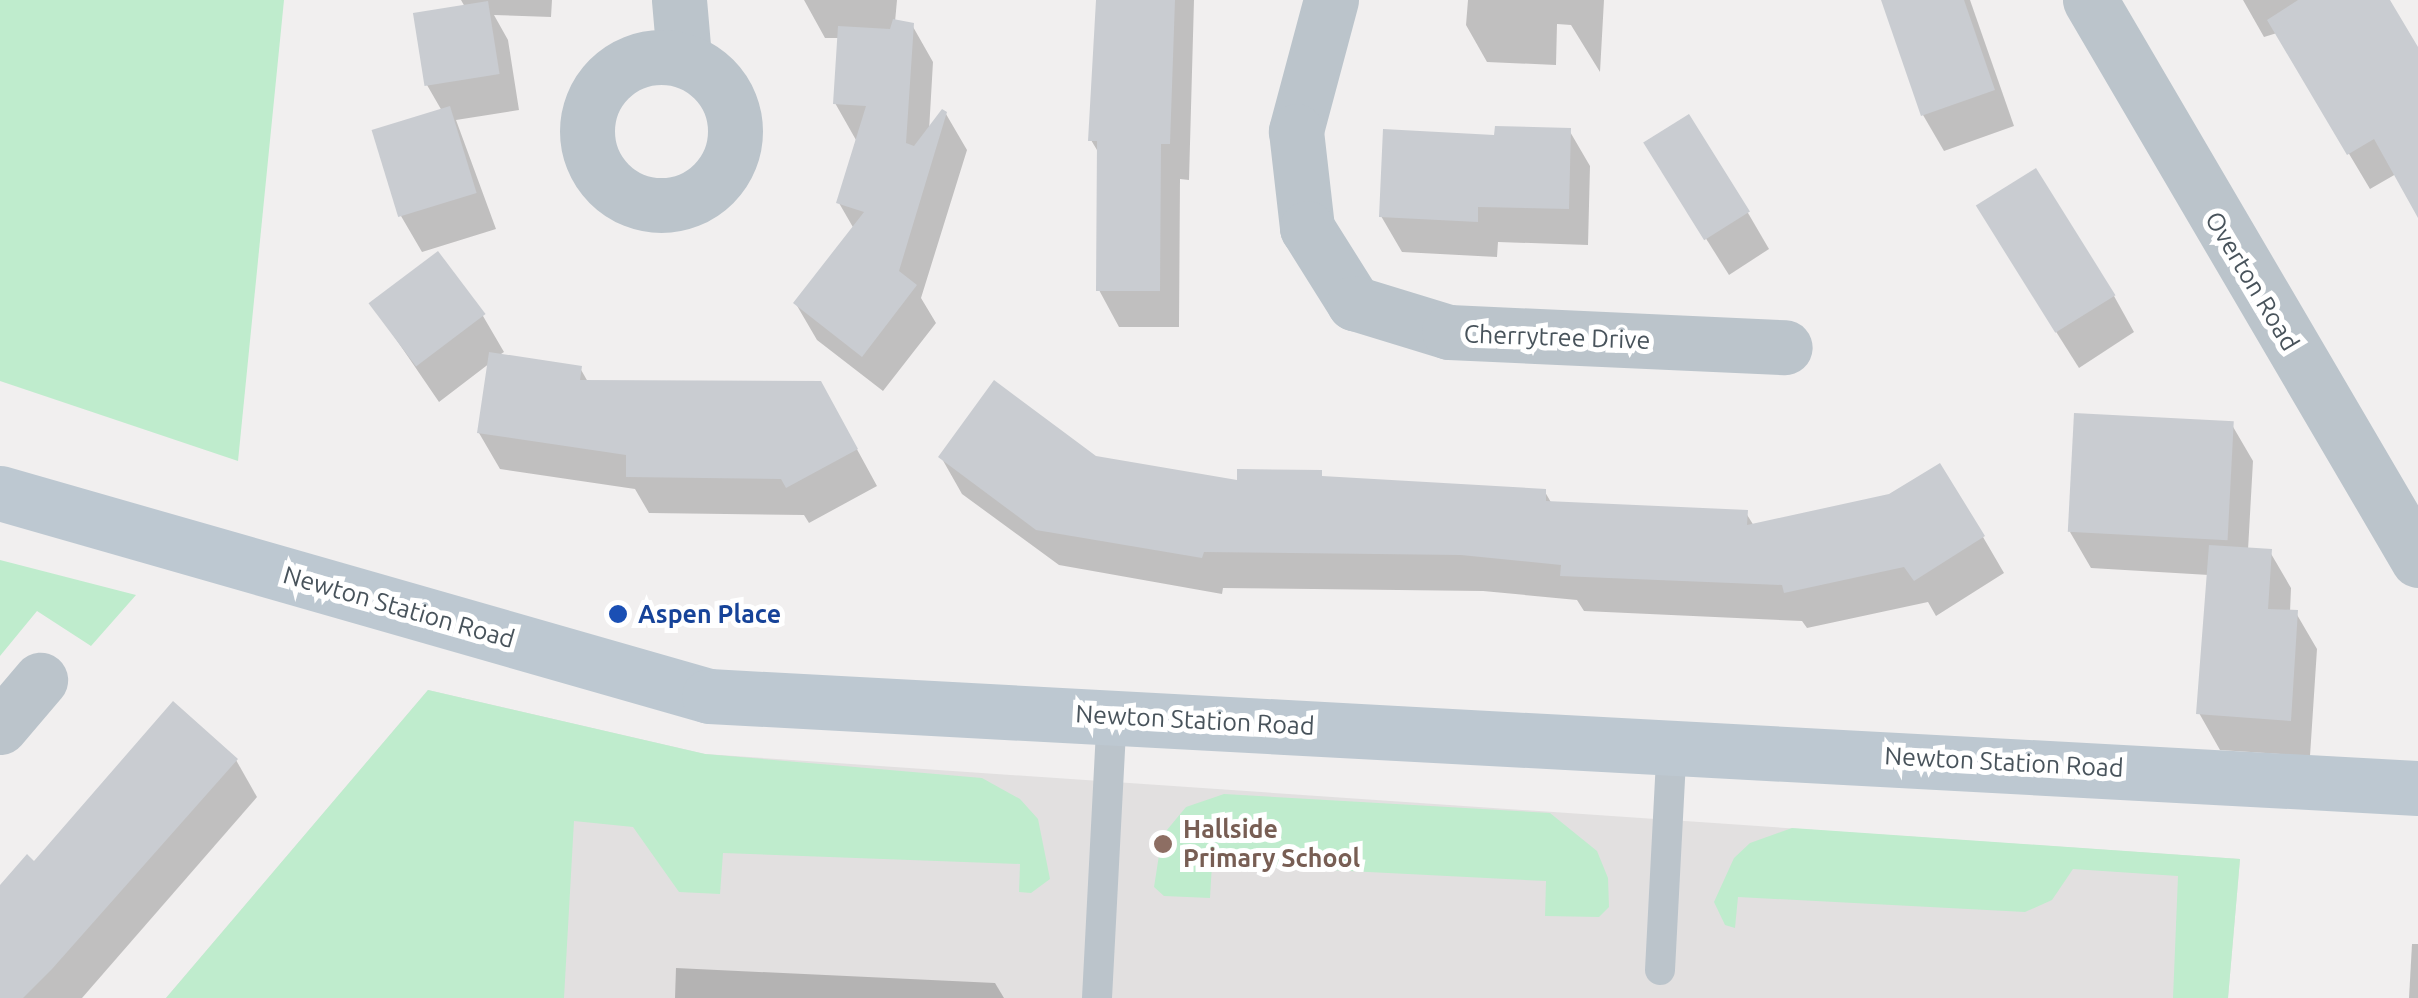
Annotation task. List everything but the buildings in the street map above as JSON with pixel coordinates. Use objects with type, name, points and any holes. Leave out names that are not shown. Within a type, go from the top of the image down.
[{"type":"street","points":[[679,0],[684,57]]},
{"type":"street","name":"Cherrytree Drive","points":[[1331,0],[1296,131],[1307,228],[1354,303],[1450,332],[1785,347]]},
{"type":"street","name":"Overton Road","points":[[2090,0],[2418,560]]},
{"type":"street","name":"Newton Station Road","points":[[0,493],[709,696],[1672,744],[2418,788]]},
{"type":"street","points":[[0,727],[40,680]]},
{"type":"lane","points":[[1097,998],[1112,716]]},
{"type":"lane","points":[[1660,970],[1672,744]]},
{"type":"shaded area","name":"Hallside Primary School","points":[[428,690],[705,754],[2240,859],[2228,998],[166,998]]},
{"type":"green space","points":[[0,0],[284,0],[238,461],[0,381]]},
{"type":"green space","points":[[0,560],[136,595],[91,646],[37,611],[0,656]]},
{"type":"green space","points":[[428,690],[705,754],[982,778],[1020,799],[1038,819],[1050,879],[1031,893],[1019,892],[1020,864],[723,853],[720,894],[679,892],[633,827],[574,821],[564,998],[166,998]]},
{"type":"green space","points":[[1224,794],[1550,813],[1597,851],[1608,878],[1609,907],[1599,917],[1545,916],[1546,881],[1212,864],[1210,898],[1164,896],[1154,887],[1162,836],[1186,807]]},
{"type":"green space","points":[[1792,828],[2240,859],[2228,998],[2173,998],[2178,876],[2073,869],[2052,900],[2025,912],[1738,897],[1735,928],[1725,925],[1714,902],[1734,858],[1750,843]]},
{"type":"place","name":"Aspen Place","points":[[618,614]]},
{"type":"place","name":"Hallside Primary School","points":[[1163,844]]}]
